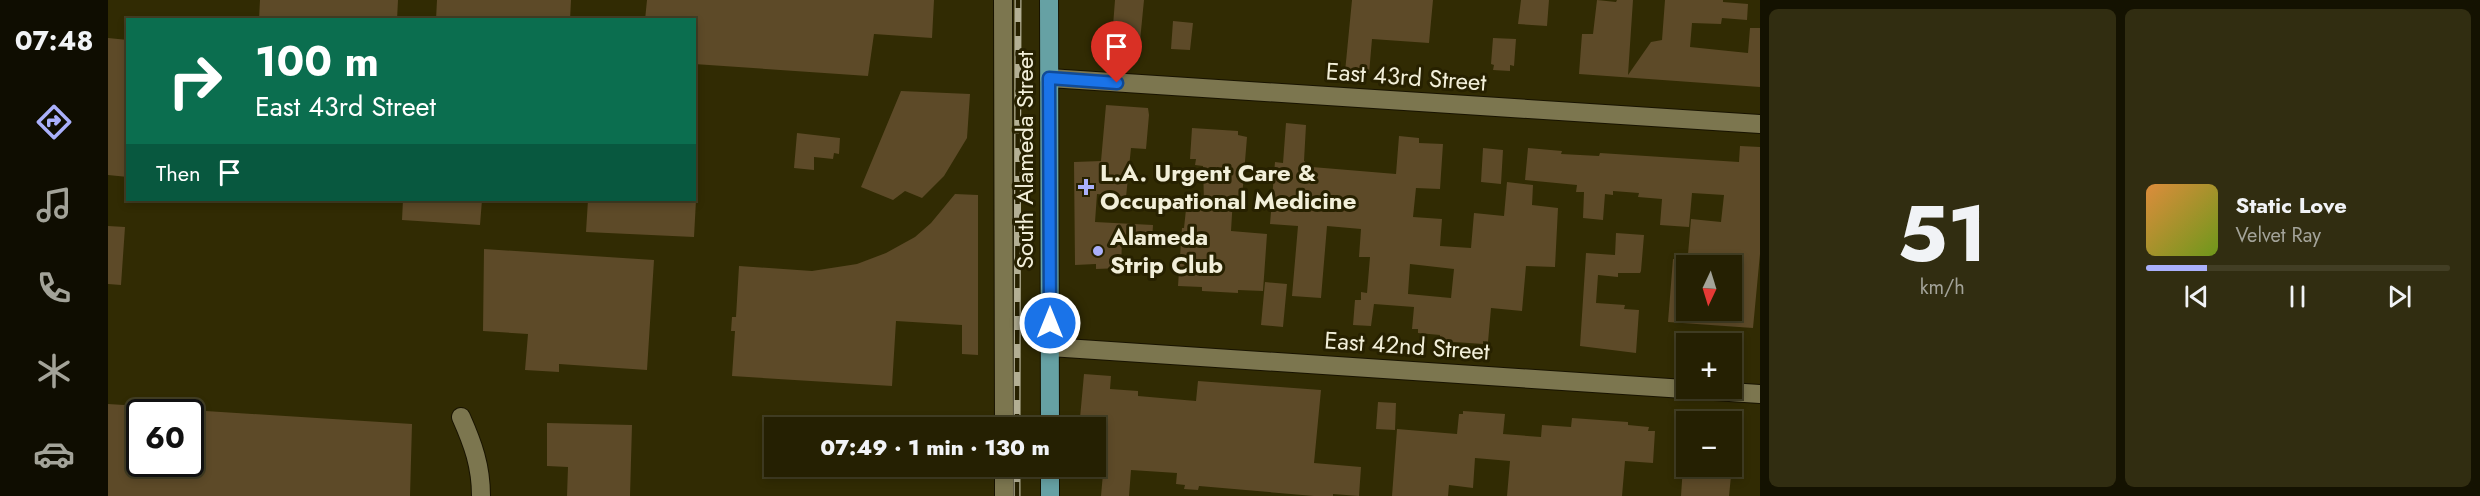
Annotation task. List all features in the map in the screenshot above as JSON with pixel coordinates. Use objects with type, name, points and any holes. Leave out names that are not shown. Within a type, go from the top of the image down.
[{"type":"main road","name":"South Alameda Street","points":[[1049,0],[1050,417]]},
{"type":"main road","points":[[1050,477],[1050,496]]},
{"type":"street","name":"South Alameda Street","points":[[1003,0],[1004,417]]},
{"type":"street","name":"East 43rd Street","points":[[1049,78],[1760,124]]},
{"type":"street","name":"East 42nd Street","points":[[1050,347],[1760,394]]},
{"type":"street","points":[[461,417],[479,461],[481,496]]},
{"type":"street","points":[[1004,477],[1004,496]]},
{"type":"building","points":[[260,0],[398,0],[397,18],[259,18]]},
{"type":"building","points":[[437,0],[571,0],[570,18],[436,18]]},
{"type":"building","points":[[647,0],[934,0],[932,38],[874,34],[868,76],[696,64],[696,18],[645,18]]},
{"type":"building","points":[[1115,0],[1144,0],[1140,41],[1112,39]]},
{"type":"building","points":[[1352,0],[1433,0],[1429,43],[1372,39],[1369,74],[1345,72]]},
{"type":"building","points":[[1521,0],[1549,0],[1547,26],[1518,24]]},
{"type":"building","points":[[1597,0],[1616,2],[1617,0],[1633,0],[1628,75],[1651,42],[1662,40],[1665,0],[1723,0],[1723,2],[1748,4],[1747,20],[1722,18],[1721,24],[1692,23],[1690,47],[1748,53],[1750,28],[1760,28],[1760,87],[1579,74],[1582,34],[1593,34]]},
{"type":"building","points":[[1173,21],[1193,23],[1190,50],[1171,49]]},
{"type":"building","points":[[108,38],[126,40],[126,177],[108,175]]},
{"type":"building","points":[[1493,38],[1516,39],[1514,66],[1510,65],[1510,71],[1493,70],[1494,65],[1491,64]]},
{"type":"building","points":[[901,91],[970,94],[967,138],[944,176],[922,198],[905,191],[893,200],[861,187]]},
{"type":"building","points":[[1106,105],[1148,108],[1146,149],[1131,148],[1126,197],[1097,194],[1095,222],[1153,225],[1152,242],[1122,241],[1121,268],[1096,269],[1096,264],[1075,265],[1074,162],[1101,161]]},
{"type":"building","points":[[1286,123],[1306,125],[1304,161],[1312,167],[1396,174],[1399,136],[1419,138],[1419,143],[1443,144],[1440,189],[1416,188],[1413,217],[1442,219],[1440,246],[1471,248],[1474,213],[1504,216],[1507,182],[1533,185],[1532,205],[1558,208],[1555,267],[1526,266],[1522,311],[1491,308],[1488,342],[1483,341],[1483,344],[1440,341],[1440,335],[1418,333],[1418,329],[1412,329],[1414,307],[1374,304],[1371,326],[1353,325],[1355,300],[1361,300],[1361,292],[1367,293],[1370,257],[1359,257],[1361,229],[1327,226],[1321,298],[1292,296],[1298,226],[1270,224],[1275,162],[1283,163]],"holes":[[[1410,264],[1454,269],[1451,298],[1408,294]]]},
{"type":"building","points":[[1192,128],[1238,131],[1238,135],[1247,137],[1242,198],[1233,198],[1231,231],[1267,234],[1263,291],[1238,290],[1238,293],[1202,291],[1202,287],[1178,286],[1182,228],[1184,228],[1187,200],[1204,202],[1203,166],[1195,165],[1196,159],[1190,159]]},
{"type":"building","points":[[797,133],[840,138],[839,154],[834,153],[833,159],[814,157],[814,170],[794,168]]},
{"type":"building","points":[[1740,146],[1760,147],[1760,254],[1753,328],[1668,322],[1673,259],[1676,259],[1676,321],[1742,321],[1742,255],[1688,255],[1691,219],[1721,222],[1724,195],[1692,193],[1689,227],[1660,225],[1662,199],[1638,197],[1639,193],[1613,191],[1613,195],[1605,194],[1603,220],[1583,218],[1584,192],[1576,192],[1577,185],[1525,180],[1528,148],[1562,151],[1561,154],[1599,156],[1600,153],[1739,162]]},
{"type":"building","points":[[1483,148],[1503,150],[1501,184],[1481,182]]},
{"type":"building","points":[[955,194],[978,195],[978,355],[962,354],[962,325],[896,321],[892,386],[732,376],[735,331],[731,331],[732,317],[736,317],[739,266],[812,271],[857,264],[886,253],[915,237],[931,223]]},
{"type":"building","points":[[403,201],[482,201],[480,225],[402,220]]},
{"type":"building","points":[[588,201],[696,201],[694,237],[586,232]]},
{"type":"building","points":[[108,226],[125,227],[121,285],[108,284]]},
{"type":"building","points":[[1616,233],[1644,235],[1641,271],[1640,273],[1618,273],[1618,277],[1598,275],[1596,303],[1625,305],[1624,309],[1639,310],[1636,353],[1580,346],[1586,253],[1615,255]]},
{"type":"building","points":[[484,249],[654,260],[647,370],[559,364],[559,372],[525,370],[528,334],[483,331]]},
{"type":"building","points":[[1265,282],[1287,284],[1283,327],[1261,325]]},
{"type":"building","points":[[1084,374],[1111,376],[1110,389],[1138,391],[1138,396],[1196,401],[1198,381],[1321,390],[1314,463],[1361,467],[1359,496],[1333,494],[1333,496],[1314,496],[1199,486],[1198,490],[1184,489],[1185,485],[1176,484],[1177,473],[1131,470],[1129,496],[1101,496],[1103,477],[1106,477],[1106,417],[1080,417]]},
{"type":"building","points":[[1378,402],[1396,403],[1395,430],[1376,429]]},
{"type":"building","points":[[108,404],[126,405],[126,477],[204,477],[204,411],[412,424],[410,496],[108,496]]},
{"type":"building","points":[[1463,411],[1505,414],[1503,434],[1541,437],[1542,425],[1571,427],[1572,418],[1628,422],[1628,425],[1649,427],[1648,431],[1655,431],[1653,463],[1625,461],[1622,496],[1507,496],[1510,461],[1475,458],[1473,488],[1449,485],[1448,496],[1392,496],[1397,429],[1457,434],[1459,414],[1463,414]]},
{"type":"building","points":[[547,423],[632,425],[630,496],[567,496],[568,467],[547,466]]},
{"type":"building","points":[[1682,477],[1731,477],[1729,496],[1681,496]]},
{"type":"railway","points":[[1017,417],[1018,0]]},
{"type":"railway","points":[[1017,477],[1017,496]]},
{"type":"place","name":"L.A. Urgent Care & Occupational Medicine","points":[[1086,187]]},
{"type":"place","name":"Alameda Strip Club","points":[[1098,251]]},
{"type":"route","points":[[1050,323],[1049,78],[1117,83]]}]
